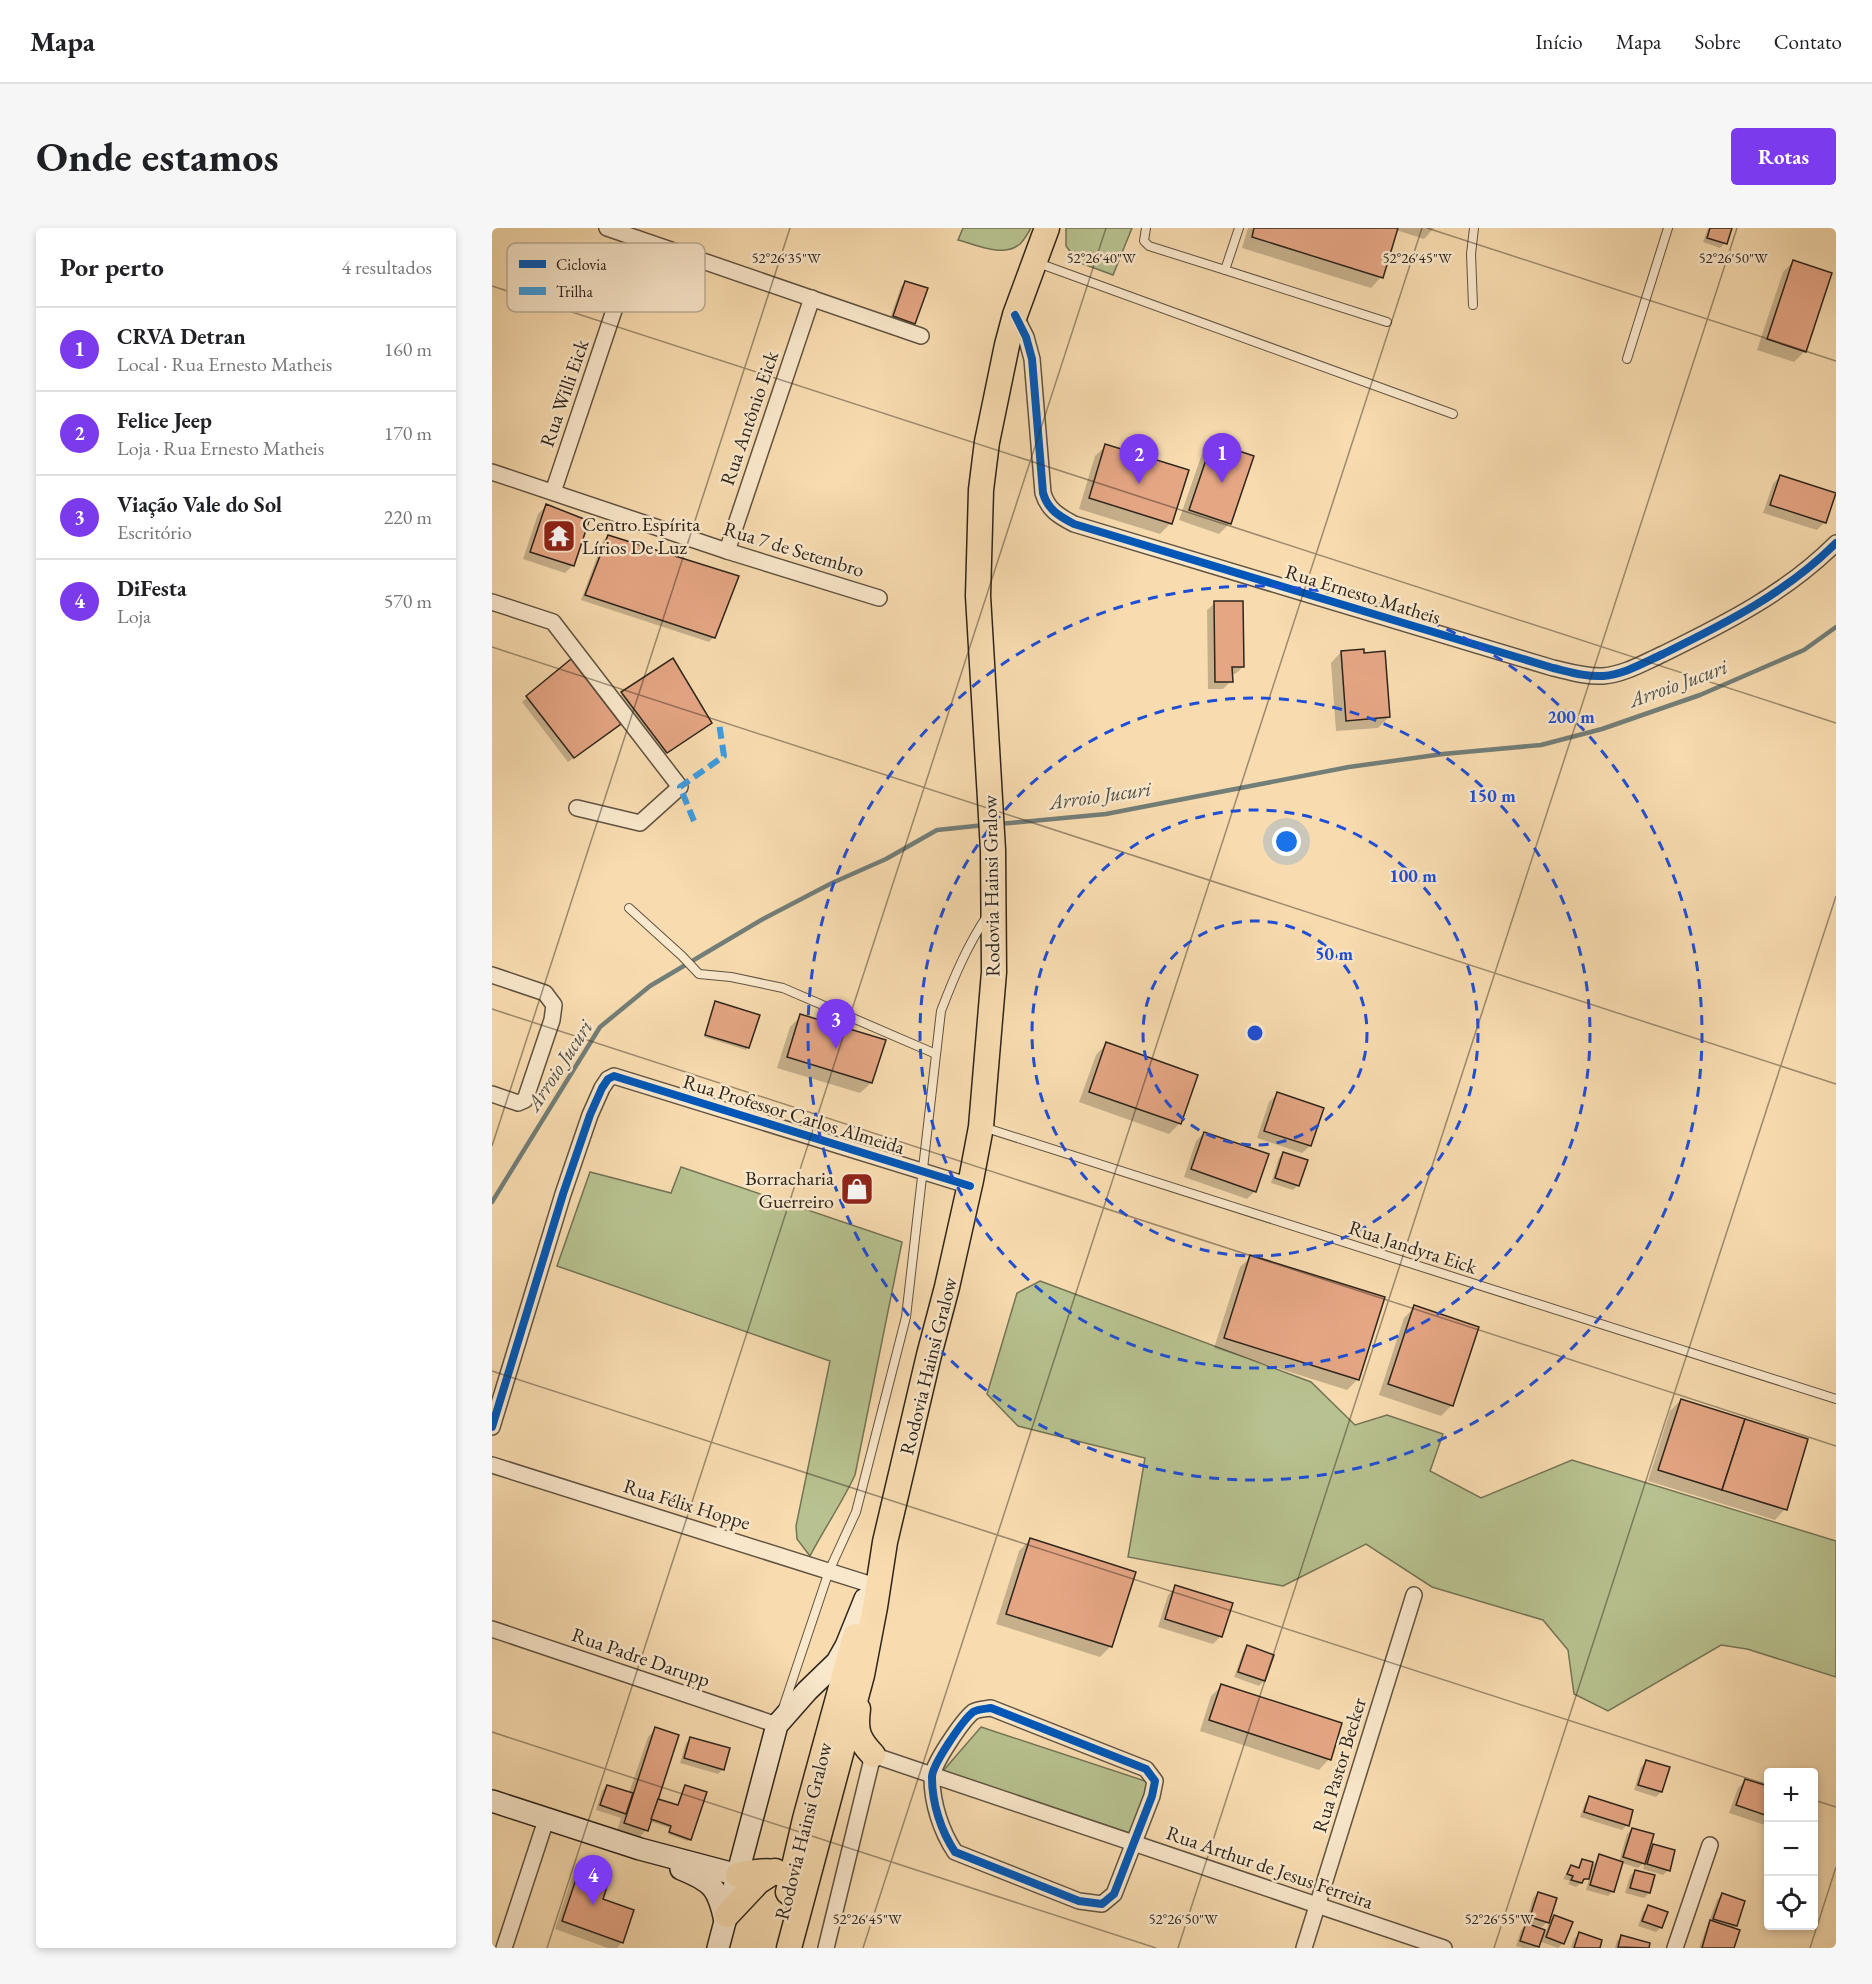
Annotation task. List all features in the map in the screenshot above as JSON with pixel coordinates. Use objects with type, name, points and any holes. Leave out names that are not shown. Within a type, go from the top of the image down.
[{"type":"main road","name":"Rodovia Hainsi Gralow","points":[[789,1948],[791,1879],[843,1747],[865,1658],[885,1542],[970,1186],[981,1127],[994,972],[994,904],[993,850],[978,596],[981,500],[987,442],[996,391],[1015,315],[1047,228]]},
{"type":"main road","name":"Rodovia Hainsi Gralow","points":[[773,1948],[867,1591],[885,1542]]},
{"type":"main road","points":[[718,1948],[777,1725],[837,1662],[846,1646],[867,1591]]},
{"type":"main road","points":[[865,1658],[856,1729],[860,1739],[873,1755]]},
{"type":"main road","points":[[492,1801],[640,1849],[738,1875],[754,1872],[791,1879]]},
{"type":"main road","points":[[640,1849],[661,1861],[690,1872],[713,1887],[720,1899],[726,1919]]},
{"type":"main road","points":[[726,1919],[758,1882],[791,1879]]},
{"type":"street","points":[[607,228],[650,243]]},
{"type":"street","name":"Rua Willi Eick","points":[[637,243],[638,239]]},
{"type":"street","points":[[705,262],[921,336]]},
{"type":"street","name":"Rua Antônio Eick","points":[[727,551],[812,298]]},
{"type":"street","name":"Rua Willi Eick","points":[[553,492],[613,312]]},
{"type":"street","name":"Rua Ernesto Matheis","points":[[1015,315],[1026,337],[1032,359],[1043,493],[1045,501],[1055,514],[1074,525],[1553,668],[1587,676],[1602,676],[1617,674],[1643,664],[1750,609],[1786,585],[1836,543]]},
{"type":"street","name":"Rua 7 de Setembro","points":[[492,472],[727,551],[879,598]]},
{"type":"street","points":[[492,602],[553,622],[680,787],[640,823],[577,808]]},
{"type":"street","points":[[492,975],[545,993],[554,1005],[552,1020],[525,1100],[518,1103],[492,1094]]},
{"type":"street","name":"Rua Professor Carlos Almeida","points":[[492,1427],[563,1194],[590,1115],[608,1079],[614,1076],[970,1186]]},
{"type":"street","name":"Rua Félix Hoppe","points":[[492,1465],[829,1571],[867,1591]]},
{"type":"street","name":"Rua Pastor Becker","points":[[1304,1948],[1414,1595]]},
{"type":"street","name":"Rua Padre Darupp","points":[[492,1629],[777,1725]]},
{"type":"street","points":[[991,1708],[1146,1770],[1155,1781],[1152,1796],[1114,1894],[1102,1904],[1079,1900],[955,1852],[945,1837],[931,1775],[959,1726],[975,1710],[991,1708]]},
{"type":"street","name":"Rua Arthur de Jesus Ferreira","points":[[843,1747],[873,1755],[1444,1948]]},
{"type":"street","points":[[826,1948],[873,1755]]},
{"type":"street","points":[[504,1948],[546,1820]]},
{"type":"street","points":[[1675,1948],[1710,1845]]},
{"type":"lane","points":[[1146,228],[1144,241],[1149,246],[1388,322]]},
{"type":"lane","points":[[1225,270],[1239,228]]},
{"type":"lane","points":[[1473,305],[1471,254],[1474,228]]},
{"type":"lane","points":[[1627,359],[1668,228]]},
{"type":"lane","points":[[1034,262],[1453,414]]},
{"type":"lane","points":[[777,1725],[829,1571],[856,1512],[906,1317],[941,1011],[971,940],[994,904]]},
{"type":"lane","points":[[629,908],[699,974],[731,977],[783,988],[936,1054]]},
{"type":"lane","name":"Rua Jandyra Eick","points":[[981,1127],[1836,1399]]},
{"type":"green space","points":[[963,228],[1031,228],[1020,244],[1006,250],[998,250],[958,240]]},
{"type":"green space","points":[[1066,228],[1132,228],[1113,275],[1078,262],[1066,246]]},
{"type":"green space","points":[[681,1167],[902,1242],[855,1475],[810,1556],[797,1539],[796,1526],[830,1361],[557,1266],[590,1172],[671,1193]]},
{"type":"green space","points":[[1040,1281],[1311,1382],[1355,1425],[1387,1415],[1443,1434],[1430,1471],[1481,1498],[1572,1460],[1836,1541],[1836,1677],[1747,1649],[1721,1645],[1608,1711],[1574,1694],[1568,1650],[1543,1620],[1432,1587],[1366,1544],[1283,1586],[1128,1557],[1145,1458],[1018,1426],[987,1394],[1017,1293]]},
{"type":"green space","points":[[981,1727],[1148,1782],[1132,1834],[943,1771]]},
{"type":"building","points":[[1254,228],[1398,228],[1383,278],[1252,237]]},
{"type":"building","points":[[1710,228],[1732,228],[1727,244],[1707,238]]},
{"type":"building","points":[[1793,260],[1832,273],[1806,352],[1767,339]]},
{"type":"building","points":[[905,281],[928,288],[915,324],[893,316]]},
{"type":"building","points":[[1212,442],[1254,456],[1231,524],[1189,510]]},
{"type":"building","points":[[1105,444],[1189,470],[1172,524],[1089,498]]},
{"type":"building","points":[[1780,475],[1836,493],[1826,523],[1770,505]]},
{"type":"building","name":"Centro Espírita Lírios De Luz","points":[[546,504],[589,521],[574,566],[530,552]]},
{"type":"building","points":[[608,535],[739,576],[715,638],[585,595]]},
{"type":"building","points":[[1214,601],[1243,601],[1244,667],[1232,667],[1233,682],[1215,682]]},
{"type":"building","points":[[1364,649],[1364,653],[1385,651],[1390,717],[1346,721],[1341,651]]},
{"type":"building","points":[[673,658],[712,723],[667,753],[621,692]]},
{"type":"building","points":[[571,659],[621,724],[574,758],[526,696]]},
{"type":"building","points":[[715,1001],[760,1015],[749,1048],[705,1035]]},
{"type":"building","points":[[800,1014],[886,1040],[872,1083],[787,1057]]},
{"type":"building","points":[[1106,1042],[1198,1075],[1181,1124],[1089,1092]]},
{"type":"building","points":[[1277,1092],[1324,1108],[1311,1146],[1264,1131]]},
{"type":"building","points":[[1204,1132],[1269,1154],[1256,1192],[1191,1169]]},
{"type":"building","points":[[1283,1152],[1308,1160],[1299,1186],[1275,1178]]},
{"type":"building","points":[[1250,1255],[1385,1297],[1359,1380],[1224,1338]]},
{"type":"building","points":[[1414,1305],[1479,1327],[1453,1406],[1388,1384]]},
{"type":"building","points":[[1681,1399],[1745,1419],[1722,1490],[1658,1470]]},
{"type":"building","points":[[1745,1419],[1808,1439],[1787,1510],[1722,1490]]},
{"type":"building","points":[[1030,1538],[1136,1572],[1112,1647],[1006,1614]]},
{"type":"building","points":[[1175,1585],[1233,1603],[1222,1637],[1165,1619]]},
{"type":"building","points":[[1247,1645],[1274,1655],[1265,1681],[1238,1672]]},
{"type":"building","points":[[1221,1684],[1342,1723],[1331,1760],[1209,1720]]},
{"type":"building","points":[[655,1727],[679,1735],[648,1831],[624,1823]]},
{"type":"building","points":[[690,1737],[730,1748],[724,1770],[684,1758]]},
{"type":"building","points":[[1646,1760],[1670,1767],[1662,1792],[1638,1785]]},
{"type":"building","points":[[1745,1779],[1764,1785],[1764,1815],[1736,1805]]},
{"type":"building","points":[[607,1785],[633,1793],[626,1814],[600,1805]]},
{"type":"building","points":[[685,1785],[707,1792],[691,1840],[669,1832],[671,1826],[651,1819],[658,1799],[678,1805]]},
{"type":"building","points":[[1589,1796],[1633,1810],[1629,1826],[1584,1812]]},
{"type":"building","points":[[1632,1828],[1654,1834],[1645,1864],[1623,1857]]},
{"type":"building","points":[[1653,1844],[1675,1850],[1670,1871],[1647,1864]]},
{"type":"building","points":[[1599,1854],[1623,1862],[1614,1892],[1590,1885]]},
{"type":"building","points":[[1582,1859],[1593,1862],[1589,1879],[1584,1879],[1582,1883],[1571,1880],[1573,1876],[1567,1874],[1571,1865],[1579,1868]]},
{"type":"building","points":[[580,1867],[610,1878],[603,1899],[634,1910],[623,1943],[562,1921]]},
{"type":"building","points":[[1635,1870],[1655,1875],[1650,1893],[1630,1888]]},
{"type":"building","points":[[1538,1892],[1557,1898],[1549,1923],[1530,1917]]},
{"type":"building","points":[[1722,1893],[1745,1901],[1737,1926],[1713,1919]]},
{"type":"building","points":[[1648,1905],[1668,1912],[1662,1928],[1642,1921]]},
{"type":"building","points":[[1554,1915],[1573,1922],[1564,1944],[1546,1937]]},
{"type":"building","points":[[1710,1920],[1740,1930],[1734,1948],[1702,1948]]},
{"type":"building","points":[[1526,1923],[1545,1930],[1539,1947],[1520,1941]]},
{"type":"building","points":[[1579,1932],[1602,1940],[1600,1948],[1574,1948]]},
{"type":"building","points":[[1621,1935],[1650,1943],[1649,1948],[1618,1947]]},
{"type":"waterway","name":"Arroio Jucuri","points":[[999,824],[1106,814],[1349,767],[1443,754],[1541,745],[1602,729],[1700,695],[1804,650],[1836,627]]},
{"type":"waterway","name":"Arroio Jucuri","points":[[492,1202],[600,1027],[650,986],[763,919],[832,883],[886,859],[937,830],[985,825]]},
{"type":"marked path","points":[[694,821],[680,787],[724,756],[719,723]]},
{"type":"cycle path","points":[[1015,315],[1026,337],[1032,359],[1043,493],[1048,504],[1059,515],[1074,524],[1553,668],[1597,676],[1611,675],[1634,668],[1710,631],[1754,606],[1797,577],[1836,543]]},
{"type":"cycle path","points":[[492,1427],[563,1194],[590,1115],[608,1079],[614,1076],[970,1186]]},
{"type":"cycle path","points":[[991,1708],[1146,1769],[1155,1781],[1152,1796],[1114,1894],[1102,1904],[1079,1901],[955,1852],[950,1844],[936,1807],[932,1787],[933,1772],[948,1744],[968,1717],[975,1711],[991,1708]]},
{"type":"place","name":"CRVA Detran","points":[[1222,483]]},
{"type":"place","name":"Felice Jeep","points":[[1139,484]]},
{"type":"place","name":"Centro Espírita Lírios De Luz","points":[[559,536]]},
{"type":"place","name":"Viação Vale do Sol","points":[[836,1049]]},
{"type":"place","name":"Borracharia Guerreiro","points":[[857,1189]]},
{"type":"place","name":"DiFesta","points":[[593,1905]]}]
